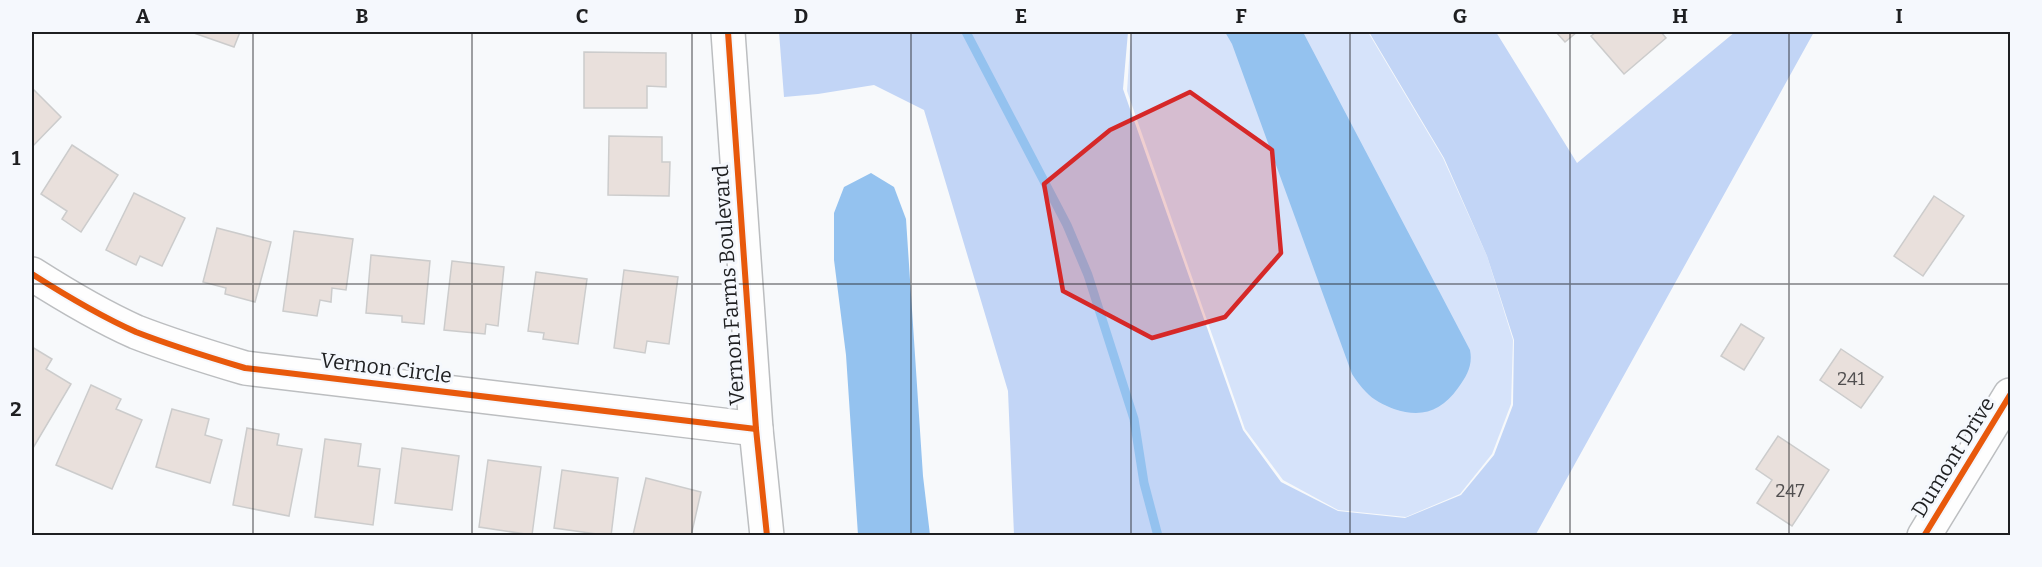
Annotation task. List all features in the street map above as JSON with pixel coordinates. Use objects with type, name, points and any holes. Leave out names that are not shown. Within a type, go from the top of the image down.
[{"type":"street","name":"Vernon Farms Boulevard","points":[[728,32],[756,429],[767,536]]},
{"type":"street","name":"Vernon Circle","points":[[32,274],[70,298],[134,331],[189,352],[245,368],[756,429]]},
{"type":"street","name":"Dumont Drive","points":[[1924,536],[2010,395]]},
{"type":"highlighted area","points":[[1190,92],[1272,150],[1281,253],[1225,317],[1152,338],[1063,291],[1044,184],[1110,130]]},
{"type":"shaded area","points":[[779,32],[1128,32],[1123,89],[1243,430],[1281,482],[1338,511],[1405,518],[1461,495],[1494,455],[1513,405],[1514,340],[1487,256],[1444,158],[1369,32],[1496,32],[1577,163],[1735,32],[1814,32],[1535,536],[1014,535],[1008,391],[924,110],[874,85],[784,97]]},
{"type":"shaded area","points":[[1131,32],[1368,32],[1443,158],[1487,256],[1513,340],[1511,404],[1492,454],[1460,494],[1406,517],[1338,510],[1283,480],[1245,429],[1127,91]]},
{"type":"shaded area","points":[[1225,32],[1303,32],[1470,350],[1470,365],[1464,379],[1445,403],[1437,408],[1422,413],[1394,409],[1372,397],[1352,374],[1232,44]]},
{"type":"shaded area","points":[[871,173],[894,187],[906,219],[923,476],[930,535],[858,535],[846,355],[834,260],[834,213],[844,187]]},
{"type":"building","points":[[191,32],[240,32],[234,47]]},
{"type":"building","points":[[1556,32],[1577,32],[1565,42]]},
{"type":"building","points":[[1596,32],[1661,32],[1666,38],[1624,74],[1591,36]]},
{"type":"building","points":[[584,52],[666,53],[666,87],[647,86],[647,108],[584,108]]},
{"type":"building","points":[[32,88],[61,117],[32,147]]},
{"type":"building","points":[[609,136],[662,137],[662,162],[670,162],[669,196],[608,195]]},
{"type":"building","points":[[72,145],[118,175],[81,232],[62,219],[67,211],[41,194]]},
{"type":"building","points":[[134,193],[185,218],[162,266],[140,256],[136,265],[106,250]]},
{"type":"building","points":[[1934,196],[1964,216],[1923,276],[1894,256]]},
{"type":"building","points":[[217,228],[271,242],[255,302],[225,294],[226,288],[203,282]]},
{"type":"building","points":[[294,231],[353,239],[346,290],[332,288],[331,302],[320,300],[317,316],[283,311]]},
{"type":"building","points":[[371,255],[430,261],[424,324],[402,322],[402,316],[366,313]]},
{"type":"building","points":[[452,261],[504,267],[498,326],[486,324],[485,334],[444,330]]},
{"type":"building","points":[[624,270],[678,277],[669,344],[647,341],[645,353],[614,348]]},
{"type":"building","points":[[536,272],[587,279],[578,344],[543,339],[544,333],[528,331]]},
{"type":"building","points":[[1741,324],[1764,338],[1744,370],[1721,356]]},
{"type":"building","points":[[32,347],[52,359],[46,369],[71,384],[33,448],[32,447]]},
{"type":"building","points":[[1841,349],[1883,377],[1861,408],[1820,380]]},
{"type":"building","points":[[91,385],[121,399],[116,409],[142,420],[112,489],[56,465]]},
{"type":"building","points":[[172,409],[209,419],[205,435],[222,440],[210,483],[156,467]]},
{"type":"building","points":[[247,428],[279,434],[277,445],[302,449],[289,516],[233,505]]},
{"type":"building","points":[[1778,436],[1829,470],[1792,526],[1757,503],[1772,480],[1756,469]]},
{"type":"building","points":[[325,439],[361,444],[358,466],[380,469],[373,525],[315,517]]},
{"type":"building","points":[[402,448],[459,456],[452,510],[395,503]]},
{"type":"building","points":[[488,460],[541,467],[532,535],[479,527]]},
{"type":"building","points":[[562,470],[618,478],[611,536],[554,528]]},
{"type":"building","points":[[646,478],[701,492],[691,536],[633,535]]},
{"type":"waterway","points":[[966,32],[1067,225],[1088,275],[1134,419],[1144,483],[1158,536]]},
{"type":"cycle path","points":[[728,32],[756,429],[767,536]]},
{"type":"cycle path","points":[[32,274],[83,305],[136,332],[245,368],[756,429]]},
{"type":"cycle path","points":[[1924,536],[2010,395]]}]
